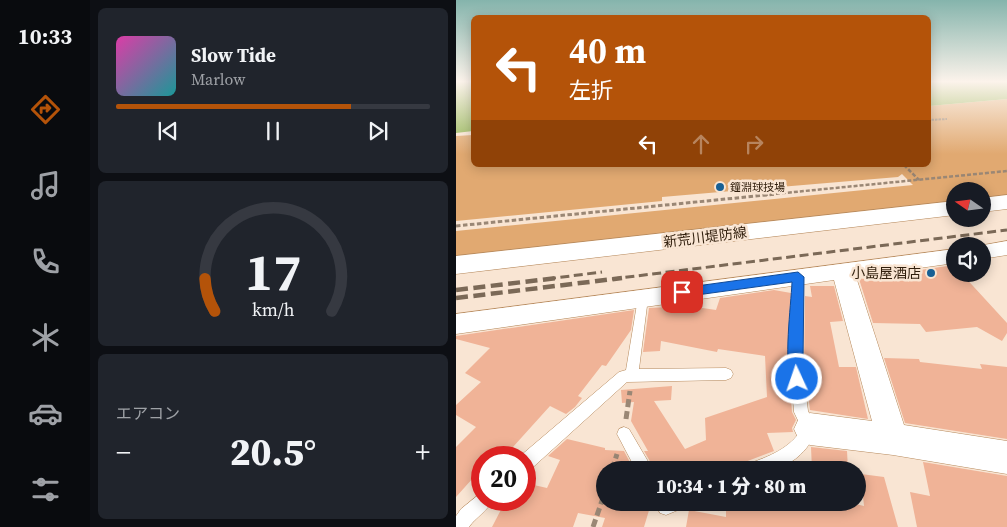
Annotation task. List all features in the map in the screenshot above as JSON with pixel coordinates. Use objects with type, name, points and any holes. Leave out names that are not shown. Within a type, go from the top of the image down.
[{"type":"main road","points":[[991,204],[1007,202]]},
{"type":"main road","name":"新荒川堤防線","points":[[456,265],[946,209]]},
{"type":"street","points":[[991,251],[1007,248]]},
{"type":"street","points":[[456,324],[946,257]]},
{"type":"street","points":[[843,272],[893,439]]},
{"type":"street","points":[[810,429],[893,439],[1007,458]]},
{"type":"lane","points":[[777,461],[787,457],[802,444],[810,429],[801,412],[796,362],[798,277]]},
{"type":"lane","points":[[632,375],[643,298]]},
{"type":"lane","points":[[536,453],[624,376],[726,374]]},
{"type":"lane","points":[[624,434],[640,461]]},
{"type":"lane","points":[[459,527],[472,511]]},
{"type":"path","points":[[931,120],[947,118]]},
{"type":"path","points":[[906,167],[920,180]]},
{"type":"path","points":[[456,226],[1007,171]]},
{"type":"path","points":[[593,527],[598,511]]},
{"type":"shaded area","points":[[456,106],[471,106],[471,131],[456,133]]},
{"type":"shaded area","points":[[931,106],[1007,106],[1007,196],[991,199],[991,182],[946,182],[946,204],[456,257],[456,231],[913,185],[902,174],[898,177],[662,197],[662,201],[456,221],[456,136],[471,135],[471,167],[931,167]]},
{"type":"building","points":[[946,266],[946,282],[969,282],[1007,323],[1007,333],[1002,341],[977,327],[926,332],[920,324],[873,323],[859,279]]},
{"type":"building","points":[[810,286],[834,286],[843,321],[830,322],[839,367],[856,367],[868,419],[810,410],[804,362],[805,296],[812,297]]},
{"type":"building","points":[[774,290],[791,293],[788,362],[792,412],[796,420],[792,428],[793,432],[767,433],[774,451],[748,461],[650,461],[644,451],[648,451],[631,421],[634,402],[622,403],[621,390],[672,386],[671,400],[654,401],[685,449],[706,440],[705,418],[767,397],[765,356],[718,349],[717,352],[661,341],[660,351],[643,352],[649,308],[689,306],[716,310],[720,298]]},
{"type":"building","points":[[634,310],[631,330],[606,366],[602,365],[578,396],[582,398],[575,407],[566,414],[550,406],[514,446],[471,446],[471,480],[456,497],[456,447],[476,427],[456,415],[456,405],[481,382],[465,373],[490,348],[456,339],[456,336]]},
{"type":"building","points":[[884,358],[919,359],[920,362],[982,369],[980,364],[1007,367],[1007,439],[905,423]]},
{"type":"building","points":[[567,439],[605,448],[605,450],[624,451],[629,461],[596,461],[596,511],[649,511],[644,527],[602,527],[605,518],[578,513],[573,527],[492,527],[500,511],[536,511],[536,486],[547,488],[560,460],[548,456]]},
{"type":"building","points":[[811,447],[847,451],[848,461],[812,461]]},
{"type":"building","points":[[923,462],[1007,476],[1007,527],[917,527],[910,492],[930,496]]},
{"type":"building","points":[[866,475],[884,477],[898,527],[686,527],[689,511],[726,517],[726,511],[866,511]]},
{"type":"railway","points":[[612,279],[1007,230]]},
{"type":"railway","points":[[547,279],[602,272]]},
{"type":"railway","points":[[456,290],[557,278]]},
{"type":"railway","points":[[456,298],[622,278]]},
{"type":"place","name":"鐘淵球技場","points":[[720,187]]},
{"type":"place","name":"小島屋酒店","points":[[931,273]]},
{"type":"route","points":[[682,292],[798,277],[797,379]]}]
